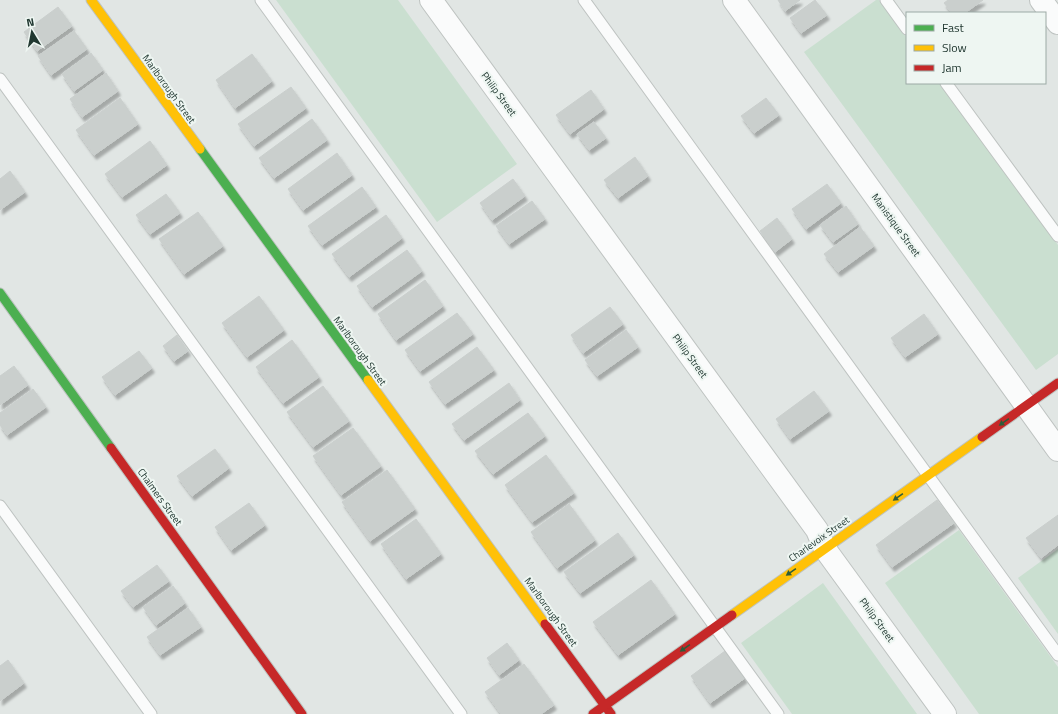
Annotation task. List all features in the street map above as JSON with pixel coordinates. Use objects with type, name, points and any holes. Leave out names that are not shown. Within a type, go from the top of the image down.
[{"type":"street","name":"Marlborough Street","points":[[91,0],[611,714]]},
{"type":"street","name":"Philip Street","points":[[431,0],[817,530],[825,549],[945,714]]},
{"type":"street","name":"Manistique Street","points":[[734,0],[1058,450]]},
{"type":"street","points":[[1041,0],[1058,23]]},
{"type":"street","name":"Chalmers Street","points":[[0,293],[302,714]]},
{"type":"street","name":"Charlevoix Street","points":[[592,714],[1058,383]]},
{"type":"lane","points":[[261,0],[778,714]]},
{"type":"lane","points":[[584,0],[1058,654]]},
{"type":"lane","points":[[886,0],[906,28]]},
{"type":"lane","points":[[0,79],[461,714]]},
{"type":"lane","points":[[947,84],[1058,236]]},
{"type":"lane","points":[[0,506],[151,714]]},
{"type":"green space","points":[[276,0],[398,0],[517,164],[437,222]]},
{"type":"green space","points":[[876,0],[879,0],[906,37],[906,84],[941,84],[1058,245],[1058,354],[1036,370],[804,52]]},
{"type":"green space","points":[[959,530],[1058,667],[1058,714],[979,714],[885,583]]},
{"type":"green space","points":[[1058,549],[1058,634],[1018,578]]},
{"type":"green space","points":[[823,583],[917,714],[792,714],[741,643]]},
{"type":"building","points":[[778,0],[800,0],[785,11]]},
{"type":"building","points":[[815,0],[827,15],[801,33],[790,18]]},
{"type":"building","points":[[948,0],[983,0],[966,12],[951,12],[944,3]]},
{"type":"building","points":[[58,7],[72,26],[37,51],[24,32]]},
{"type":"building","points":[[74,31],[87,49],[51,75],[38,56]]},
{"type":"building","points":[[91,53],[103,70],[74,91],[62,74]]},
{"type":"building","points":[[252,54],[272,81],[235,108],[216,80]]},
{"type":"building","points":[[106,73],[118,91],[82,117],[70,99]]},
{"type":"building","points":[[291,87],[306,108],[254,146],[238,124]]},
{"type":"building","points":[[591,90],[604,109],[570,134],[556,115]]},
{"type":"building","points":[[120,98],[138,124],[94,155],[76,130]]},
{"type":"building","points":[[766,98],[779,115],[754,133],[741,116]]},
{"type":"building","points":[[312,119],[327,140],[274,178],[259,158]]},
{"type":"building","points":[[594,122],[606,138],[589,150],[577,134]]},
{"type":"building","points":[[150,141],[167,165],[122,197],[105,174]]},
{"type":"building","points":[[337,153],[352,175],[303,210],[288,189]]},
{"type":"building","points":[[635,157],[648,176],[618,198],[604,180]]},
{"type":"building","points":[[10,171],[25,192],[0,210],[0,179]]},
{"type":"building","points":[[513,179],[525,196],[492,220],[480,203]]},
{"type":"building","points":[[827,184],[841,203],[806,229],[792,209]]},
{"type":"building","points":[[362,187],[376,207],[322,245],[308,226]]},
{"type":"building","points":[[166,194],[180,213],[150,234],[136,215]]},
{"type":"building","points":[[532,201],[545,219],[509,244],[496,226]]},
{"type":"building","points":[[846,206],[858,224],[833,242],[820,225]]},
{"type":"building","points":[[198,212],[223,246],[184,274],[159,239]]},
{"type":"building","points":[[386,215],[402,238],[349,277],[332,254]]},
{"type":"building","points":[[777,218],[792,239],[775,252],[760,231]]},
{"type":"building","points":[[860,227],[874,246],[838,272],[824,254]]},
{"type":"building","points":[[407,250],[422,271],[372,307],[357,286]]},
{"type":"building","points":[[425,280],[443,306],[396,340],[378,314]]},
{"type":"building","points":[[259,296],[284,330],[247,357],[222,323]]},
{"type":"building","points":[[610,307],[623,324],[583,353],[571,335]]},
{"type":"building","points":[[457,313],[473,334],[420,371],[405,350]]},
{"type":"building","points":[[924,314],[938,334],[905,357],[891,338]]},
{"type":"building","points":[[626,330],[638,347],[597,376],[585,360]]},
{"type":"building","points":[[177,335],[188,351],[174,361],[163,346]]},
{"type":"building","points":[[292,340],[319,377],[283,403],[256,367]]},
{"type":"building","points":[[477,347],[494,370],[445,404],[429,382]]},
{"type":"building","points":[[139,351],[152,368],[115,395],[102,377]]},
{"type":"building","points":[[14,366],[28,385],[0,405],[0,376]]},
{"type":"building","points":[[509,383],[520,400],[464,440],[452,424]]},
{"type":"building","points":[[323,386],[349,421],[313,447],[287,412]]},
{"type":"building","points":[[33,389],[46,407],[7,435],[0,425],[0,413]]},
{"type":"building","points":[[814,391],[829,411],[790,439],[776,419]]},
{"type":"building","points":[[528,413],[545,436],[493,474],[475,451]]},
{"type":"building","points":[[353,428],[381,466],[341,495],[313,456]]},
{"type":"building","points":[[215,449],[229,468],[192,496],[177,476]]},
{"type":"building","points":[[546,455],[574,493],[532,522],[505,485]]},
{"type":"building","points":[[387,470],[415,509],[370,541],[342,502]]},
{"type":"building","points":[[937,500],[954,523],[892,567],[876,545]]},
{"type":"building","points":[[249,503],[265,525],[231,550],[215,527]]},
{"type":"building","points":[[569,504],[595,540],[557,568],[531,532]]},
{"type":"building","points":[[1058,515],[1058,545],[1041,558],[1026,538]]},
{"type":"building","points":[[416,519],[441,554],[406,579],[381,544]]},
{"type":"building","points":[[618,533],[634,555],[580,593],[564,572]]},
{"type":"building","points":[[157,565],[169,581],[133,607],[121,591]]},
{"type":"building","points":[[651,580],[675,614],[618,655],[593,622]]},
{"type":"building","points":[[173,586],[185,603],[156,625],[143,607]]},
{"type":"building","points":[[188,608],[201,627],[160,655],[147,637]]},
{"type":"building","points":[[507,643],[519,660],[499,675],[487,658]]},
{"type":"building","points":[[725,651],[745,678],[710,703],[691,676]]},
{"type":"building","points":[[8,660],[24,683],[0,701],[0,666]]},
{"type":"building","points":[[524,664],[554,705],[541,714],[501,714],[485,692]]},
{"type":"traffic: fast","points":[[200,149],[368,380]]},
{"type":"traffic: fast","points":[[0,293],[111,448]]},
{"type":"traffic: slow","points":[[91,0],[200,149]]},
{"type":"traffic: slow","points":[[368,380],[545,624]]},
{"type":"traffic: slow","points":[[732,615],[982,437]]},
{"type":"traffic: jam","points":[[982,437],[1058,383]]},
{"type":"traffic: jam","points":[[111,448],[302,714]]},
{"type":"traffic: jam","points":[[593,714],[732,615]]},
{"type":"traffic: jam","points":[[545,624],[611,714]]}]
